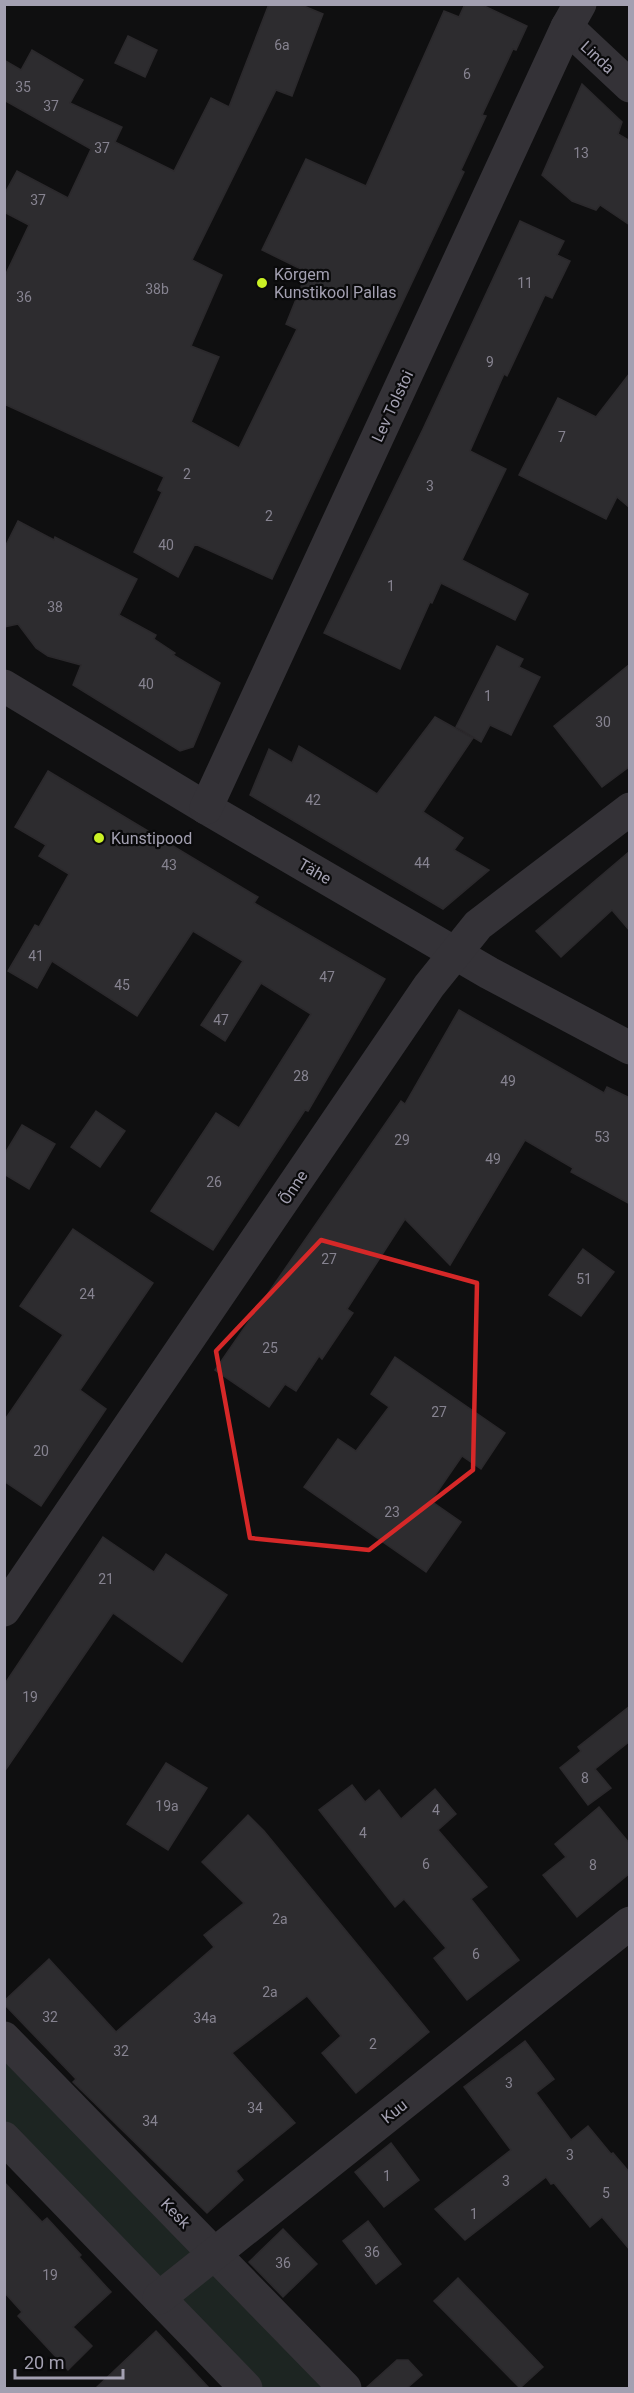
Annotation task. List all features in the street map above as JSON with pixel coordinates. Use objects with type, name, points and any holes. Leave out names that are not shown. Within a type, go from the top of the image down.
[{"type":"street","name":"Linda","points":[[573,16],[630,86]]},
{"type":"street","name":"Lev Tolstoi","points":[[206,808],[573,16]]},
{"type":"street","name":"Tähe","points":[[4,686],[206,808],[489,973],[630,1048]]},
{"type":"street","name":"Õnne","points":[[4,1610],[429,986],[478,926],[630,809]]},
{"type":"street","name":"Kuu","points":[[159,2298],[630,1923]]},
{"type":"street","name":"Kesk","points":[[4,2038],[345,2388]]},
{"type":"street","points":[[4,2138],[246,2388]]},
{"type":"highlighted area","points":[[321,1240],[477,1283],[473,1470],[369,1550],[250,1538],[216,1351]]},
{"type":"shaded area","points":[[4,2038],[345,2388],[246,2388],[5,2138]]},
{"type":"building","points":[[269,4],[299,4],[323,14],[292,96],[276,90],[192,260],[222,275],[191,346],[219,357],[191,422],[239,448],[297,329],[286,324],[307,272],[262,250],[306,159],[366,186],[444,11],[459,17],[465,4],[480,4],[527,26],[516,50],[513,49],[482,115],[486,116],[461,170],[464,172],[272,579],[195,544],[178,577],[134,552],[162,492],[158,490],[164,477],[4,404],[4,278],[29,225],[4,212],[4,195],[17,171],[68,198],[91,149],[4,100],[4,60],[21,70],[32,50],[83,80],[70,103],[122,127],[115,142],[174,171],[211,98],[229,107]]},
{"type":"building","points":[[128,36],[157,50],[145,77],[115,63]]},
{"type":"building","points":[[582,84],[622,122],[618,134],[630,141],[630,225],[600,205],[596,210],[572,201],[542,175]]},
{"type":"building","points":[[520,221],[564,241],[557,255],[570,261],[552,298],[545,295],[507,376],[504,374],[470,451],[506,469],[462,560],[528,594],[515,620],[441,583],[400,669],[324,633]]},
{"type":"building","points":[[630,373],[630,508],[617,497],[606,519],[519,475],[558,398],[596,417]]},
{"type":"building","points":[[18,521],[54,540],[55,537],[137,579],[119,615],[156,635],[154,639],[175,653],[173,655],[220,683],[193,747],[180,751],[73,685],[81,665],[48,656],[36,648],[18,624],[4,627],[4,549]]},
{"type":"building","points":[[497,646],[523,659],[519,667],[540,677],[511,735],[490,725],[481,742],[456,727]]},
{"type":"building","points":[[630,664],[630,766],[602,787],[554,726]]},
{"type":"building","points":[[435,717],[473,738],[423,812],[463,838],[454,850],[489,870],[443,909],[250,795],[269,749],[292,763],[299,746],[377,794]]},
{"type":"building","points":[[48,771],[258,897],[254,903],[385,979],[308,1111],[305,1110],[213,1250],[151,1211],[216,1113],[239,1128],[311,1014],[261,983],[225,1041],[201,1025],[243,961],[193,931],[137,1016],[52,961],[37,988],[8,971],[35,925],[39,927],[69,874],[39,856],[46,845],[15,827]]},
{"type":"building","points":[[630,851],[630,931],[612,910],[561,957],[536,931]]},
{"type":"building","points":[[459,1010],[604,1093],[607,1087],[630,1098],[630,1204],[571,1172],[573,1168],[525,1140],[450,1265],[405,1219],[347,1309],[353,1313],[322,1359],[319,1356],[296,1391],[285,1384],[269,1407],[215,1370],[401,1101],[405,1104]]},
{"type":"building","points":[[96,1111],[125,1131],[100,1167],[71,1147]]},
{"type":"building","points":[[22,1125],[55,1144],[29,1189],[4,1174],[4,1155]]},
{"type":"building","points":[[73,1229],[153,1283],[80,1390],[106,1409],[41,1506],[4,1481],[4,1421],[63,1335],[20,1306]]},
{"type":"building","points":[[583,1249],[614,1272],[581,1316],[549,1295]]},
{"type":"building","points":[[395,1357],[505,1433],[481,1469],[462,1456],[431,1501],[461,1522],[426,1572],[304,1487],[338,1439],[356,1451],[389,1407],[371,1394]]},
{"type":"building","points":[[103,1537],[154,1572],[166,1554],[227,1595],[182,1662],[113,1613],[4,1772],[4,1685]]},
{"type":"building","points":[[630,1706],[630,1741],[595,1769],[611,1788],[588,1805],[560,1768],[581,1751],[578,1747]]},
{"type":"building","points":[[166,1763],[207,1788],[168,1850],[127,1824]]},
{"type":"building","points":[[352,1785],[365,1802],[379,1790],[401,1819],[435,1789],[456,1814],[438,1830],[487,1887],[471,1899],[519,1960],[467,2000],[434,1958],[446,1948],[404,1899],[395,1907],[319,1810]]},
{"type":"building","points":[[599,1807],[630,1844],[630,1873],[577,1917],[543,1875],[566,1857],[555,1844]]},
{"type":"building","points":[[248,1815],[264,1831],[429,2032],[356,2093],[322,2053],[341,2036],[307,1996],[232,2053],[295,2123],[236,2171],[243,2180],[207,2213],[73,2082],[76,2079],[4,2004],[4,2001],[49,1959],[116,2032],[214,1947],[204,1935],[244,1903],[202,1862]]},
{"type":"building","points":[[525,2041],[554,2079],[536,2093],[571,2140],[588,2126],[630,2173],[630,2250],[602,2217],[590,2227],[554,2183],[551,2184],[546,2177],[465,2240],[435,2209],[511,2150],[464,2087]]},
{"type":"building","points":[[391,2143],[419,2180],[384,2207],[355,2172]]},
{"type":"building","points":[[4,2182],[42,2222],[47,2218],[111,2292],[73,2327],[92,2346],[68,2370],[18,2316],[22,2312],[4,2292]]},
{"type":"building","points":[[368,2221],[401,2264],[376,2284],[343,2241]]},
{"type":"building","points":[[283,2229],[317,2264],[283,2297],[249,2262]]},
{"type":"building","points":[[458,2278],[543,2367],[520,2388],[434,2301]]},
{"type":"building","points":[[156,2331],[209,2388],[96,2388]]},
{"type":"building","points":[[397,2360],[408,2360],[422,2375],[407,2388],[366,2388]]},
{"type":"place","name":"Kõrgem Kunstikool Pallas","points":[[262,283]]},
{"type":"place","name":"Kunstipood","points":[[99,838]]}]
